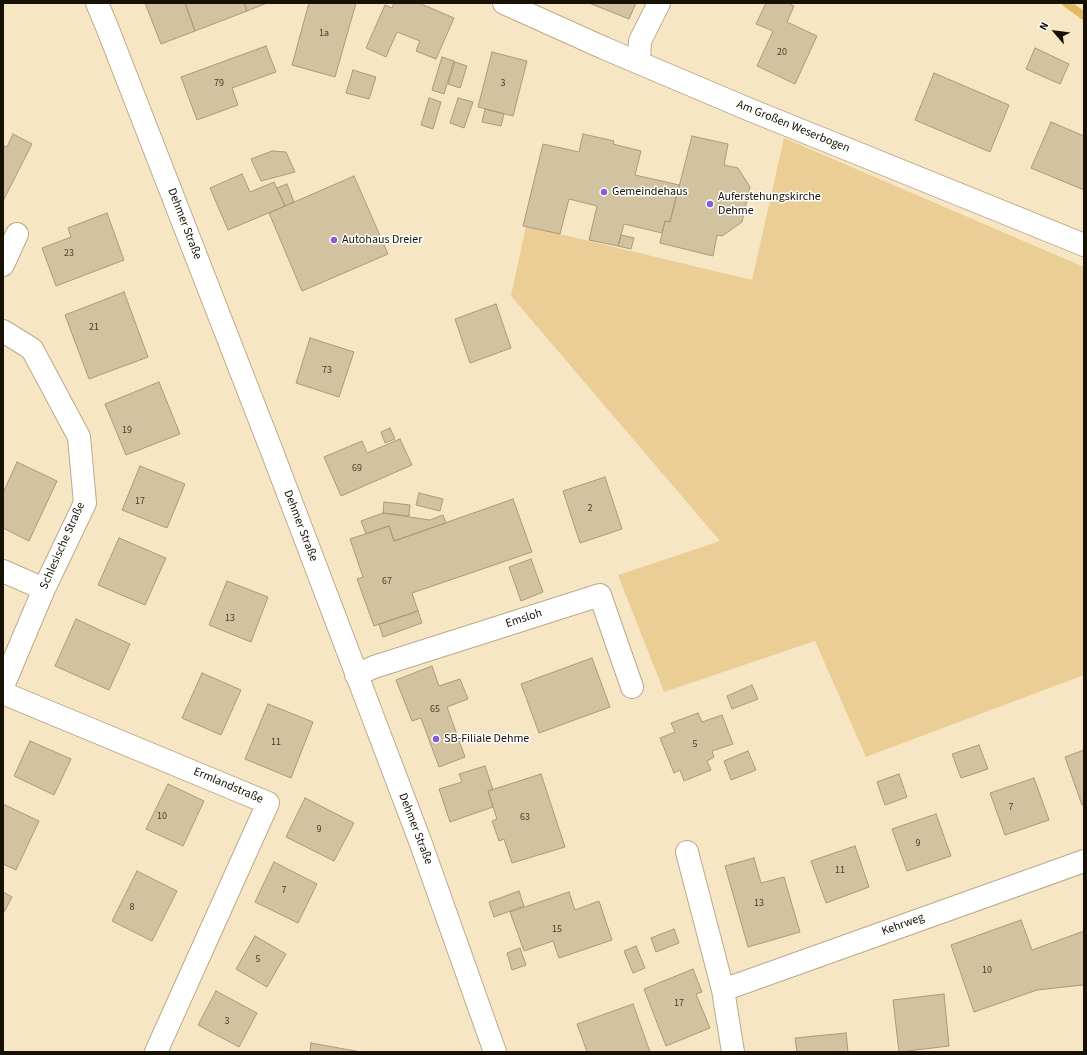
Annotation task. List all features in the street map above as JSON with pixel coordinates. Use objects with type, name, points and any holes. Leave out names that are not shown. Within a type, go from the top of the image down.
[{"type":"street","name":"Dehmer Straße","points":[[97,3],[264,432],[420,841],[495,1052]]},
{"type":"street","name":"Am Großen Weserbogen","points":[[504,3],[639,63],[755,112],[1084,245]]},
{"type":"street","points":[[639,63],[640,41],[659,3]]},
{"type":"street","points":[[3,265],[17,234]]},
{"type":"street","name":"Schlesische Straße","points":[[3,331],[32,349],[79,437],[85,503],[44,589],[3,686]]},
{"type":"street","points":[[3,571],[44,589]]},
{"type":"street","name":"Emsloh","points":[[356,674],[600,595],[632,687]]},
{"type":"street","name":"Ermlandstraße","points":[[3,693],[268,803],[156,1052]]},
{"type":"street","points":[[687,852],[723,990],[733,1052]]},
{"type":"street","name":"Kehrweg","points":[[723,990],[1084,861]]},
{"type":"shaded area","points":[[784,138],[1084,267],[1084,675],[866,757],[815,641],[664,692],[618,575],[720,541],[511,296],[526,226],[752,280]]},
{"type":"building","points":[[145,3],[185,3],[195,31],[161,44]]},
{"type":"building","points":[[185,3],[244,3],[247,11],[195,31]]},
{"type":"building","points":[[244,3],[267,3],[247,11]]},
{"type":"building","points":[[309,3],[356,3],[335,77],[292,65]]},
{"type":"building","points":[[394,3],[419,3],[454,18],[436,59],[416,51],[420,41],[397,32],[386,57],[366,48],[385,5],[392,8]]},
{"type":"building","points":[[589,3],[636,3],[629,19]]},
{"type":"building","points":[[766,3],[788,3],[794,6],[787,22],[817,36],[795,84],[757,66],[773,31],[756,24]]},
{"type":"building","points":[[266,46],[276,72],[232,88],[238,105],[197,120],[181,77]]},
{"type":"building","points":[[1035,48],[1069,64],[1060,84],[1026,69]]},
{"type":"building","points":[[492,52],[527,61],[513,116],[478,107]]},
{"type":"building","points":[[442,57],[454,61],[444,94],[432,90]]},
{"type":"building","points":[[455,62],[467,66],[460,88],[448,84]]},
{"type":"building","points":[[353,70],[376,77],[369,99],[346,93]]},
{"type":"building","points":[[934,73],[1009,105],[990,152],[915,120]]},
{"type":"building","points":[[429,98],[441,102],[433,129],[421,125]]},
{"type":"building","points":[[458,98],[473,102],[464,128],[450,123]]},
{"type":"building","points":[[485,109],[504,114],[501,126],[482,122]]},
{"type":"building","points":[[1051,122],[1084,136],[1084,190],[1031,168]]},
{"type":"building","points":[[13,134],[32,144],[3,201],[3,146],[7,147]]},
{"type":"building","name":"Gemeindehaus","points":[[583,134],[614,141],[613,144],[641,151],[635,175],[679,185],[670,222],[665,221],[662,233],[624,224],[618,246],[589,240],[597,206],[569,199],[560,234],[523,226],[543,144],[579,152]]},
{"type":"building","name":"Auferstehungskirche Dehme","points":[[692,136],[728,144],[724,165],[738,168],[750,187],[742,222],[722,236],[717,235],[713,256],[660,243],[665,221],[670,222]]},
{"type":"building","points":[[272,151],[286,152],[295,172],[261,181],[251,159]]},
{"type":"building","points":[[242,174],[250,192],[274,182],[285,206],[228,230],[210,188]]},
{"type":"building","points":[[354,176],[388,254],[302,291],[269,213]]},
{"type":"building","points":[[287,184],[294,202],[285,206],[277,188]]},
{"type":"building","points":[[107,213],[124,260],[56,286],[42,248],[71,237],[68,228]]},
{"type":"building","points":[[621,235],[634,238],[631,249],[618,246]]},
{"type":"building","points":[[124,292],[148,357],[89,379],[65,315]]},
{"type":"building","points":[[496,304],[511,348],[470,363],[455,319]]},
{"type":"building","points":[[310,338],[354,352],[339,397],[296,383]]},
{"type":"building","points":[[159,382],[180,434],[126,455],[105,404]]},
{"type":"building","points":[[390,428],[395,439],[385,443],[381,432]]},
{"type":"building","points":[[400,439],[412,465],[341,496],[324,457],[362,441],[367,453]]},
{"type":"building","points":[[17,462],[57,481],[29,541],[3,528],[3,493]]},
{"type":"building","points":[[140,466],[185,484],[167,528],[122,510]]},
{"type":"building","points":[[605,477],[622,529],[580,543],[563,491]]},
{"type":"building","points":[[419,493],[443,499],[440,511],[416,505]]},
{"type":"building","points":[[513,499],[532,552],[412,593],[418,611],[374,626],[357,579],[363,577],[350,539],[389,526],[394,541]]},
{"type":"building","points":[[384,502],[410,505],[409,516],[383,513]]},
{"type":"building","points":[[383,513],[430,520],[443,515],[446,523],[394,541],[389,526],[366,534],[361,521]]},
{"type":"building","points":[[119,538],[166,558],[145,605],[98,585]]},
{"type":"building","points":[[531,559],[543,592],[521,601],[509,567]]},
{"type":"building","points":[[227,581],[268,597],[251,642],[209,625]]},
{"type":"building","points":[[418,611],[422,623],[383,637],[379,624]]},
{"type":"building","points":[[76,619],[130,644],[109,690],[55,666]]},
{"type":"building","points":[[592,658],[610,707],[539,733],[521,684]]},
{"type":"building","points":[[432,666],[439,686],[460,679],[468,699],[447,707],[465,757],[439,767],[421,718],[412,721],[396,680]]},
{"type":"building","points":[[202,673],[241,690],[221,735],[182,718]]},
{"type":"building","points":[[752,685],[758,699],[732,709],[727,696]]},
{"type":"building","points":[[268,704],[313,722],[291,778],[245,759]]},
{"type":"building","points":[[698,713],[702,722],[722,715],[733,744],[712,751],[714,757],[707,761],[711,770],[684,781],[680,770],[674,773],[660,738],[675,732],[671,723]]},
{"type":"building","points":[[30,741],[71,759],[54,795],[14,776]]},
{"type":"building","points":[[979,745],[988,769],[961,778],[952,754]]},
{"type":"building","points":[[1084,750],[1084,805],[1082,805],[1065,757]]},
{"type":"building","points":[[748,751],[756,770],[731,780],[724,761]]},
{"type":"building","points":[[485,766],[493,790],[488,791],[493,807],[450,822],[439,789],[462,782],[459,774]]},
{"type":"building","points":[[541,774],[565,847],[512,863],[504,839],[499,841],[492,821],[497,819],[488,791]]},
{"type":"building","points":[[899,774],[907,797],[885,805],[877,782]]},
{"type":"building","points":[[1034,778],[1049,820],[1005,835],[990,793]]},
{"type":"building","points":[[168,784],[204,801],[183,846],[146,829]]},
{"type":"building","points":[[305,798],[354,823],[334,861],[286,837]]},
{"type":"building","points":[[3,804],[39,821],[16,870],[3,864]]},
{"type":"building","points":[[936,814],[951,856],[907,871],[892,829]]},
{"type":"building","points":[[855,846],[869,887],[826,903],[811,861]]},
{"type":"building","points":[[754,858],[761,883],[784,877],[800,932],[748,947],[725,866]]},
{"type":"building","points":[[274,862],[317,884],[298,923],[255,902]]},
{"type":"building","points":[[137,871],[177,891],[152,941],[112,921]]},
{"type":"building","points":[[519,891],[524,906],[494,917],[489,902]]},
{"type":"building","points":[[3,892],[12,897],[3,914]]},
{"type":"building","points":[[569,892],[575,910],[599,901],[612,940],[559,958],[553,941],[524,951],[510,912]]},
{"type":"building","points":[[1021,920],[1032,950],[1084,931],[1083,985],[1037,990],[974,1012],[951,945]]},
{"type":"building","points":[[674,929],[679,943],[656,952],[651,938]]},
{"type":"building","points":[[255,936],[286,954],[267,987],[236,969]]},
{"type":"building","points":[[636,946],[645,968],[633,973],[624,951]]},
{"type":"building","points":[[520,948],[526,965],[512,970],[507,953]]},
{"type":"building","points":[[693,969],[702,992],[696,994],[710,1028],[666,1046],[644,989]]},
{"type":"building","points":[[216,991],[257,1013],[239,1047],[198,1025]]},
{"type":"building","points":[[944,994],[949,1046],[899,1052],[893,1000]]},
{"type":"building","points":[[633,1004],[650,1052],[587,1052],[577,1024]]},
{"type":"building","points":[[846,1033],[848,1052],[797,1052],[795,1038]]},
{"type":"building","points":[[311,1043],[361,1052],[310,1052]]},
{"type":"waterway","points":[[1066,3],[1084,16]]},
{"type":"place","name":"Gemeindehaus","points":[[604,192]]},
{"type":"place","name":"Auferstehungskirche Dehme","points":[[710,204]]},
{"type":"place","name":"Autohaus Dreier","points":[[334,240]]},
{"type":"place","name":"SB-Filiale Dehme","points":[[436,739]]}]
